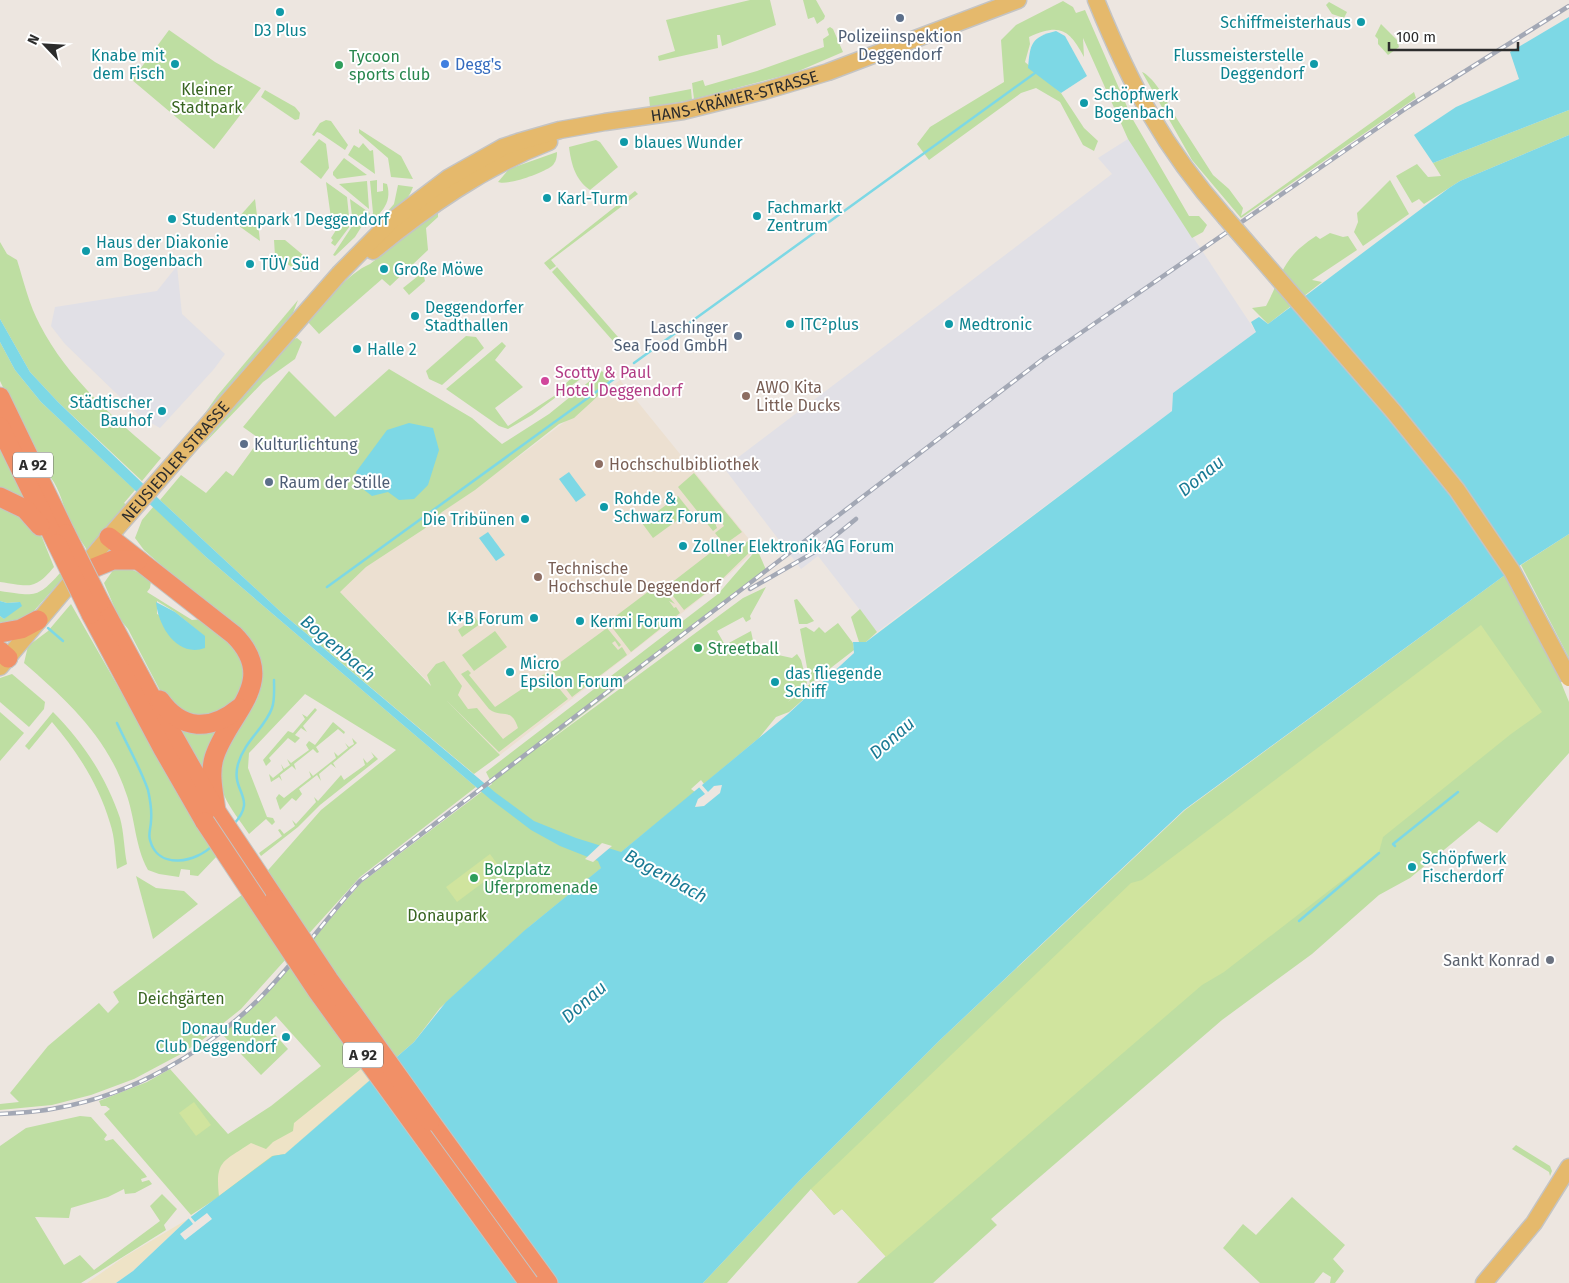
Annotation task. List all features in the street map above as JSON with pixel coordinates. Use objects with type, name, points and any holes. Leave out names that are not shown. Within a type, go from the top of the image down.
[{"type":"highway","name":"A 92","points":[[0,397],[62,539],[163,750],[548,1283]]},
{"type":"highway","name":"A 92","points":[[0,427],[62,539]]},
{"type":"highway","points":[[0,497],[18,503],[62,539]]},
{"type":"highway","points":[[109,537],[238,639],[246,650],[252,666],[252,681],[246,701],[214,758],[210,817]]},
{"type":"highway","points":[[76,575],[113,560],[138,560]]},
{"type":"highway","name":"A 92","points":[[96,608],[148,693],[210,817],[318,992],[529,1283]]},
{"type":"highway","points":[[0,633],[21,629],[38,620]]},
{"type":"highway","points":[[148,693],[159,699],[170,713],[192,724],[210,724],[219,721],[246,701]]},
{"type":"main road","name":"HANS-KRÄMER-STRASSE","points":[[454,183],[503,147],[560,130],[682,111],[764,91],[828,72],[1018,0]]},
{"type":"main road","points":[[1096,0],[1118,54],[1152,120],[1187,173],[1394,412],[1457,490],[1512,571],[1569,678]]},
{"type":"main road","name":"NEUSIEDLER STRASSE","points":[[3,659],[185,453],[292,325],[390,222],[454,183]]},
{"type":"main road","points":[[1484,1283],[1534,1223],[1569,1167]]},
{"type":"shaded area","points":[[1128,139],[1256,332],[1173,393],[1172,411],[877,632],[818,556],[801,569],[724,468],[1112,174],[1098,158]]},
{"type":"shaded area","name":"Städtischer Bauhof","points":[[177,266],[182,314],[225,354],[214,369],[160,428],[142,418],[65,344],[51,326],[55,307],[157,291]]},
{"type":"shaded area","name":"Technische Hochschule Deggendorf","points":[[620,380],[757,549],[714,588],[500,755],[336,588],[518,457]]},
{"type":"green space","points":[[750,0],[770,0],[776,25],[722,46],[720,35],[717,35],[718,48],[659,61],[658,56],[675,51],[666,20]]},
{"type":"green space","points":[[803,0],[816,0],[825,16],[824,19],[817,24],[814,17],[808,19]]},
{"type":"green space","points":[[1063,1],[1073,7],[1076,13],[1085,10],[1132,118],[1189,216],[1199,216],[1207,225],[1203,232],[1192,238],[1128,139],[1083,38],[1084,57],[1073,40],[1062,31],[1049,30],[1029,37],[1030,44],[1025,62],[1061,93],[1084,128],[1098,141],[1094,151],[1083,145],[1060,102],[1036,88],[1021,93],[929,160],[917,144],[930,127],[1004,82],[1001,40],[1016,25]]},
{"type":"green space","points":[[1329,2],[1347,12],[1344,18],[1332,14],[1326,5]]},
{"type":"green space","points":[[1381,24],[1397,40],[1399,47],[1388,55],[1378,44],[1378,39],[1375,36]]},
{"type":"green space","points":[[830,27],[833,29],[843,52],[794,73],[694,99],[692,83],[703,80],[705,86],[757,71],[824,47],[823,39],[829,35],[827,29]]},
{"type":"green space","name":"Kleiner Stadtpark","points":[[169,30],[215,62],[261,88],[214,149],[132,80]]},
{"type":"green space","points":[[1142,72],[1154,82],[1162,93],[1213,175],[1229,189],[1243,208],[1241,216],[1414,92],[1416,98],[1241,218],[1192,160]]},
{"type":"green space","points":[[691,89],[692,100],[650,107],[649,97]]},
{"type":"green space","points":[[265,90],[295,107],[300,113],[299,119],[295,120],[261,97]]},
{"type":"green space","points":[[1569,110],[1569,135],[1460,181],[1424,204],[1419,199],[1412,203],[1396,176],[1417,164],[1428,177],[1441,176],[1433,163]]},
{"type":"green space","points":[[326,120],[331,121],[348,145],[345,150],[320,133],[317,132],[314,136],[312,135],[320,123]]},
{"type":"green space","points":[[359,129],[401,156],[413,179],[391,177],[388,158],[359,133]]},
{"type":"green space","points":[[319,139],[326,144],[329,168],[321,179],[300,162]]},
{"type":"green space","points":[[596,140],[600,142],[618,167],[590,190],[577,176],[569,147]]},
{"type":"green space","points":[[363,143],[370,151],[373,150],[375,174],[348,155],[354,145],[359,148]]},
{"type":"green space","points":[[557,152],[554,163],[547,169],[517,181],[498,182],[509,169]]},
{"type":"green space","points":[[344,158],[367,175],[337,179],[333,172]]},
{"type":"green space","points":[[377,180],[377,192],[383,191],[383,183],[387,184],[388,198],[380,213],[365,228],[373,213],[370,181]]},
{"type":"green space","points":[[1390,180],[1409,214],[1363,246],[1354,232],[1358,222],[1357,213]]},
{"type":"green space","points":[[367,181],[369,209],[339,184]]},
{"type":"green space","points":[[326,182],[347,197],[350,226],[335,246],[331,243],[333,240],[331,238],[338,227],[331,218]]},
{"type":"green space","points":[[398,185],[413,187],[404,202],[380,220],[394,204]]},
{"type":"green space","points":[[635,191],[638,194],[551,260],[556,266],[550,270],[544,263]]},
{"type":"green space","points":[[255,199],[260,241],[239,226],[238,223],[239,217]]},
{"type":"green space","points":[[350,199],[370,213],[355,237],[335,256],[333,255],[353,225]]},
{"type":"green space","points":[[438,211],[438,217],[426,228],[428,250],[390,286],[382,279],[319,334],[308,322],[337,290],[353,274],[370,264]]},
{"type":"green space","points":[[1330,233],[1343,237],[1348,236],[1357,250],[1312,280],[1322,282],[1268,324],[1252,308],[1266,306],[1285,267],[1296,252],[1316,236],[1320,239]]},
{"type":"green space","points":[[274,240],[285,240],[315,265],[310,272],[298,271],[275,256]]},
{"type":"green space","points":[[0,242],[7,254],[17,260],[36,317],[64,363],[110,413],[161,458],[142,481],[58,402],[30,372],[0,319]]},
{"type":"green space","points":[[557,267],[618,337],[613,341],[552,272]]},
{"type":"green space","points":[[423,272],[425,281],[409,295],[403,288]]},
{"type":"green space","points":[[298,300],[293,313],[196,426],[217,396]]},
{"type":"green space","points":[[466,336],[476,337],[484,348],[442,385],[429,379],[426,371]]},
{"type":"green space","points":[[297,338],[302,342],[295,359],[263,382],[202,446],[263,370],[291,340]]},
{"type":"green space","points":[[0,342],[15,370],[41,402],[135,490],[124,503],[129,506],[106,534],[87,550],[71,524],[56,486],[42,468],[0,381]]},
{"type":"green space","points":[[502,342],[506,346],[495,360],[523,387],[495,408],[508,426],[554,396],[575,374],[579,380],[532,415],[508,429],[499,426],[446,389]]},
{"type":"green space","points":[[389,369],[472,418],[502,444],[549,414],[602,371],[608,378],[610,385],[574,418],[559,424],[475,490],[442,512],[424,529],[366,567],[340,592],[431,686],[427,675],[436,664],[444,661],[462,686],[458,695],[468,709],[477,708],[503,739],[518,728],[515,721],[509,715],[493,712],[489,709],[461,674],[468,670],[471,673],[469,675],[495,707],[546,673],[568,699],[499,752],[446,700],[500,755],[474,774],[283,614],[160,500],[181,475],[206,493],[226,471],[233,476],[260,439],[243,427],[289,371],[335,417]]},
{"type":"green space","points":[[0,438],[34,508],[0,493]]},
{"type":"green space","points":[[694,473],[742,532],[721,547],[728,557],[748,541],[754,548],[714,587],[684,610],[666,587],[723,543],[715,533],[724,526],[721,521],[715,523],[717,528],[713,531],[678,487]]},
{"type":"green space","points":[[678,496],[690,511],[653,538],[642,523]]},
{"type":"green space","points":[[0,502],[39,530],[54,567],[36,583],[25,585],[0,582]]},
{"type":"green space","name":"Deichgärten","points":[[154,506],[206,557],[476,787],[360,877],[241,1009],[201,1041],[134,1079],[91,1095],[52,1105],[0,1110],[0,1104],[19,1102],[10,1093],[48,1046],[99,1003],[108,1013],[119,1002],[113,992],[255,885],[321,810],[396,750],[305,694],[249,753],[248,768],[267,817],[273,818],[275,822],[272,825],[266,819],[249,834],[224,795],[219,781],[219,768],[222,755],[228,744],[251,711],[259,695],[261,664],[177,579],[144,550],[135,538],[142,520]]},
{"type":"green space","points":[[1569,534],[1569,658],[1521,565]]},
{"type":"green space","name":"Donaupark","points":[[757,549],[767,572],[538,749],[743,598],[766,587],[750,616],[751,619],[746,622],[743,617],[717,631],[725,645],[751,631],[755,650],[792,658],[797,654],[801,660],[807,683],[788,702],[810,684],[814,690],[789,712],[776,717],[759,738],[704,784],[701,780],[691,789],[695,792],[529,927],[440,1008],[414,1042],[285,1154],[191,1215],[104,1114],[110,1109],[106,1106],[101,1106],[99,1101],[147,1082],[170,1069],[228,1134],[271,1106],[321,1066],[276,1016],[266,1025],[288,1049],[261,1075],[222,1034],[264,996],[361,883],[492,784],[486,772],[718,594]]},
{"type":"green space","points":[[116,566],[135,571],[151,581],[147,592],[192,620],[204,619],[230,641],[246,668],[238,702],[201,722],[165,700],[128,629],[119,618],[104,583]],"holes":[[[157,601],[175,612],[204,636],[157,614]]]},
{"type":"green space","points":[[61,572],[64,577],[25,621],[0,630],[0,616],[4,619],[20,602],[7,603],[0,601],[0,591],[35,594],[46,587]]},
{"type":"green space","points":[[1505,575],[1547,648],[1569,702],[1569,753],[1497,833],[1479,821],[1410,878],[1379,895],[1312,954],[1222,1020],[991,1219],[997,1225],[933,1283],[857,1283],[886,1256],[842,1209],[834,1215],[811,1189],[727,1283],[703,1283],[801,1179],[940,1040],[1185,810]]},
{"type":"green space","points":[[657,585],[675,604],[669,601],[680,613],[631,652],[608,622]]},
{"type":"green space","points":[[797,599],[814,621],[807,624],[799,624],[794,600]]},
{"type":"green space","points":[[71,604],[218,855],[198,876],[190,875],[190,870],[181,869],[179,877],[148,870],[140,852],[126,793],[108,754],[97,737],[71,706],[24,663],[28,646],[48,631]]},
{"type":"green space","points":[[860,609],[877,632],[866,642],[859,642],[851,617]]},
{"type":"green space","points":[[475,617],[480,624],[462,637],[458,630]]},
{"type":"green space","points":[[838,623],[853,643],[854,650],[810,684],[800,629],[806,627],[814,632],[819,627],[825,633]]},
{"type":"green space","points":[[1481,625],[1542,712],[1511,734],[1383,837],[1379,852],[1224,972],[1202,985],[886,1257],[842,1209],[834,1215],[811,1189],[1131,883],[1142,880]]},
{"type":"green space","points":[[607,628],[621,645],[619,647],[615,641],[612,643],[618,650],[622,647],[627,655],[572,697],[551,669]]},
{"type":"green space","points":[[495,631],[507,647],[474,671],[462,655]]},
{"type":"green space","points":[[12,674],[45,702],[44,709],[29,727],[0,702],[0,678]]},
{"type":"green space","points":[[315,708],[317,710],[303,726],[307,732],[301,728],[295,735],[300,738],[295,743],[288,738],[269,758],[271,761],[266,766],[263,760],[288,731],[293,733],[305,719],[302,714],[307,717]]},
{"type":"green space","points":[[0,712],[24,733],[0,761]]},
{"type":"green space","points":[[53,712],[84,748],[108,788],[120,818],[127,864],[117,869],[112,828],[100,795],[70,745],[52,722],[29,750],[25,746]]},
{"type":"green space","points":[[169,717],[222,725],[209,786]]},
{"type":"green space","points":[[333,722],[345,732],[344,734],[338,729],[316,747],[319,752],[317,753],[313,749],[294,764],[296,770],[292,766],[280,775],[282,781],[279,777],[271,782],[269,774],[273,778],[283,770],[281,764],[284,769],[290,765],[287,759],[291,763],[309,750],[306,745],[309,741],[315,745]]},
{"type":"green space","points":[[352,738],[357,743],[333,763],[336,768],[331,764],[319,774],[321,781],[317,775],[299,789],[302,794],[296,801],[292,798],[280,810],[276,798],[279,794],[284,798],[311,777],[309,771],[313,776],[336,758],[334,752],[338,756],[348,748],[345,743],[349,747],[354,744]]},
{"type":"green space","points":[[371,752],[378,759],[320,805],[298,827],[261,856],[259,853],[282,836],[278,830],[280,829],[284,834],[295,826],[292,820],[296,824],[316,802],[314,797],[318,801],[341,775],[344,780],[365,765],[363,758],[367,763],[374,757]]},
{"type":"green space","name":"Bolzplatz Uferpromenade","points":[[490,854],[501,869],[457,902],[446,887]]},
{"type":"green space","points":[[136,876],[156,888],[184,891],[198,904],[153,939]]},
{"type":"green space","points":[[194,1102],[211,1125],[196,1136],[179,1113]]},
{"type":"green space","points":[[80,1116],[91,1117],[107,1135],[104,1139],[106,1141],[113,1139],[145,1174],[147,1177],[141,1179],[142,1182],[149,1180],[152,1184],[135,1193],[125,1194],[124,1189],[108,1197],[71,1208],[69,1218],[35,1217],[64,1265],[80,1255],[94,1270],[160,1221],[150,1206],[162,1194],[177,1209],[164,1225],[166,1230],[81,1283],[0,1283],[0,1146],[26,1128]]},
{"type":"green space","points":[[1516,1145],[1550,1166],[1552,1171],[1550,1176],[1549,1172],[1512,1149]]},
{"type":"green space","points":[[1292,1197],[1345,1245],[1333,1259],[1344,1271],[1335,1283],[1330,1283],[1331,1277],[1323,1272],[1314,1283],[1260,1283],[1223,1248],[1243,1224],[1256,1235]]},
{"type":"sand","points":[[361,1069],[370,1080],[285,1154],[272,1156],[219,1196],[218,1175],[223,1163],[251,1143],[266,1149],[273,1142],[293,1131],[294,1123]]},
{"type":"sand","points":[[188,1219],[133,1271],[116,1283],[87,1283],[124,1257]]},
{"type":"water","points":[[1569,17],[1569,110],[1433,163],[1414,135],[1456,107],[1519,79],[1510,52]]},
{"type":"water","points":[[1056,31],[1065,36],[1087,76],[1061,93],[1028,68],[1033,43],[1041,36]]},
{"type":"water","points":[[1569,135],[1569,534],[1505,575],[1184,810],[940,1040],[801,1179],[703,1283],[116,1283],[133,1271],[188,1219],[273,1156],[285,1154],[414,1042],[446,1002],[525,930],[601,868],[598,861],[560,846],[531,830],[490,799],[206,557],[41,402],[15,370],[0,342],[0,319],[30,372],[58,402],[283,614],[496,793],[534,821],[576,838],[621,852],[788,714],[854,653],[853,642],[866,642],[1172,411],[1173,393],[1256,332],[1251,322],[1259,317],[1268,324],[1460,181]]},
{"type":"water","points":[[409,423],[433,428],[439,450],[428,485],[414,499],[399,500],[388,492],[372,496],[359,486],[356,472],[387,430]]},
{"type":"water","points":[[569,472],[586,495],[576,502],[559,479]]},
{"type":"water","points":[[488,532],[505,555],[496,561],[479,538]]},
{"type":"water","points":[[0,601],[7,603],[20,602],[22,606],[4,619],[0,616]]},
{"type":"water","points":[[156,602],[175,612],[205,636],[205,648],[195,650],[186,648],[171,638],[161,621]]},
{"type":"pier","points":[[701,784],[708,792],[714,786],[722,785],[720,793],[704,806],[695,807],[698,799],[705,794],[698,786]]},
{"type":"pier","points":[[602,843],[612,846],[593,862],[585,859]]},
{"type":"pier","points":[[207,1213],[212,1219],[185,1240],[180,1234],[193,1224],[187,1216],[189,1215],[195,1222]]},
{"type":"waterway","points":[[634,363],[1035,73]]},
{"type":"waterway","points":[[327,587],[614,379]]},
{"type":"waterway","points":[[48,628],[63,641]]},
{"type":"waterway","points":[[233,825],[244,808],[244,801],[238,782],[238,764],[245,748],[269,715],[274,698],[274,680]]},
{"type":"waterway","points":[[117,723],[148,790],[151,813],[149,838],[154,850],[169,860],[178,860],[198,856],[213,845]]},
{"type":"waterway","points":[[1395,846],[1393,844],[1458,792]]},
{"type":"waterway","points":[[1299,921],[1379,853]]},
{"type":"railway","points":[[0,1114],[50,1109],[85,1102],[139,1082],[190,1054],[237,1019],[272,986],[360,881],[1043,359],[1408,107],[1569,6]]},
{"type":"railway","points":[[750,589],[818,550],[856,519]]},
{"type":"place","name":"D3 Plus","points":[[280,12]]},
{"type":"place","name":"Polizeiinspektion Deggendorf","points":[[900,18]]},
{"type":"place","name":"Schiffmeisterhaus","points":[[1361,22]]},
{"type":"place","name":"Knabe mit dem Fisch","points":[[175,64]]},
{"type":"place","name":"Degg's","points":[[445,64]]},
{"type":"place","name":"Flussmeisterstelle Deggendorf","points":[[1314,64]]},
{"type":"place","name":"Tycoon sports club","points":[[339,65]]},
{"type":"place","name":"Schöpfwerk Bogenbach","points":[[1084,103]]},
{"type":"place","name":"blaues Wunder","points":[[624,142]]},
{"type":"place","name":"Karl-Turm","points":[[547,198]]},
{"type":"place","name":"Fachmarkt Zentrum","points":[[757,216]]},
{"type":"place","name":"Studentenpark 1 Deggendorf","points":[[172,219]]},
{"type":"place","name":"Haus der Diakonie am Bogenbach","points":[[86,251]]},
{"type":"place","name":"TÜV Süd","points":[[250,264]]},
{"type":"place","name":"Große Möwe","points":[[384,269]]},
{"type":"place","name":"Deggendorfer Stadthallen","points":[[415,316]]},
{"type":"place","name":"ITC²plus","points":[[790,324]]},
{"type":"place","name":"Medtronic","points":[[949,324]]},
{"type":"place","name":"Laschinger Sea Food GmbH","points":[[738,336]]},
{"type":"place","name":"Halle 2","points":[[357,349]]},
{"type":"place","name":"Scotty & Paul Hotel Deggendorf","points":[[545,381]]},
{"type":"place","name":"AWO Kita Little Ducks","points":[[746,396]]},
{"type":"place","name":"Städtischer Bauhof","points":[[162,411]]},
{"type":"place","name":"Kulturlichtung","points":[[244,444]]},
{"type":"place","name":"Hochschulbibliothek","points":[[599,464]]},
{"type":"place","name":"Raum der Stille","points":[[269,482]]},
{"type":"place","name":"Rohde & Schwarz Forum","points":[[604,507]]},
{"type":"place","name":"Die Tribünen","points":[[525,519]]},
{"type":"place","name":"Zollner Elektronik AG Forum","points":[[683,546]]},
{"type":"place","name":"Technische Hochschule Deggendorf","points":[[538,577]]},
{"type":"place","name":"K+B Forum","points":[[534,618]]},
{"type":"place","name":"Kermi Forum","points":[[580,621]]},
{"type":"place","name":"Streetball","points":[[698,648]]},
{"type":"place","name":"Micro Epsilon Forum","points":[[510,672]]},
{"type":"place","name":"das fliegende Schiff","points":[[775,682]]},
{"type":"place","name":"Schöpfwerk Fischerdorf","points":[[1412,867]]},
{"type":"place","name":"Bolzplatz Uferpromenade","points":[[474,878]]},
{"type":"place","name":"Sankt Konrad","points":[[1550,960]]},
{"type":"place","name":"Donau Ruder Club Deggendorf","points":[[286,1037]]},
{"type":"water label","name":"Donau","points":[[1201,476]]},
{"type":"water label","name":"Bogenbach","points":[[338,648]]},
{"type":"water label","name":"Donau","points":[[892,738]]},
{"type":"water label","name":"Bogenbach","points":[[666,876]]},
{"type":"water label","name":"Donau","points":[[584,1002]]}]
